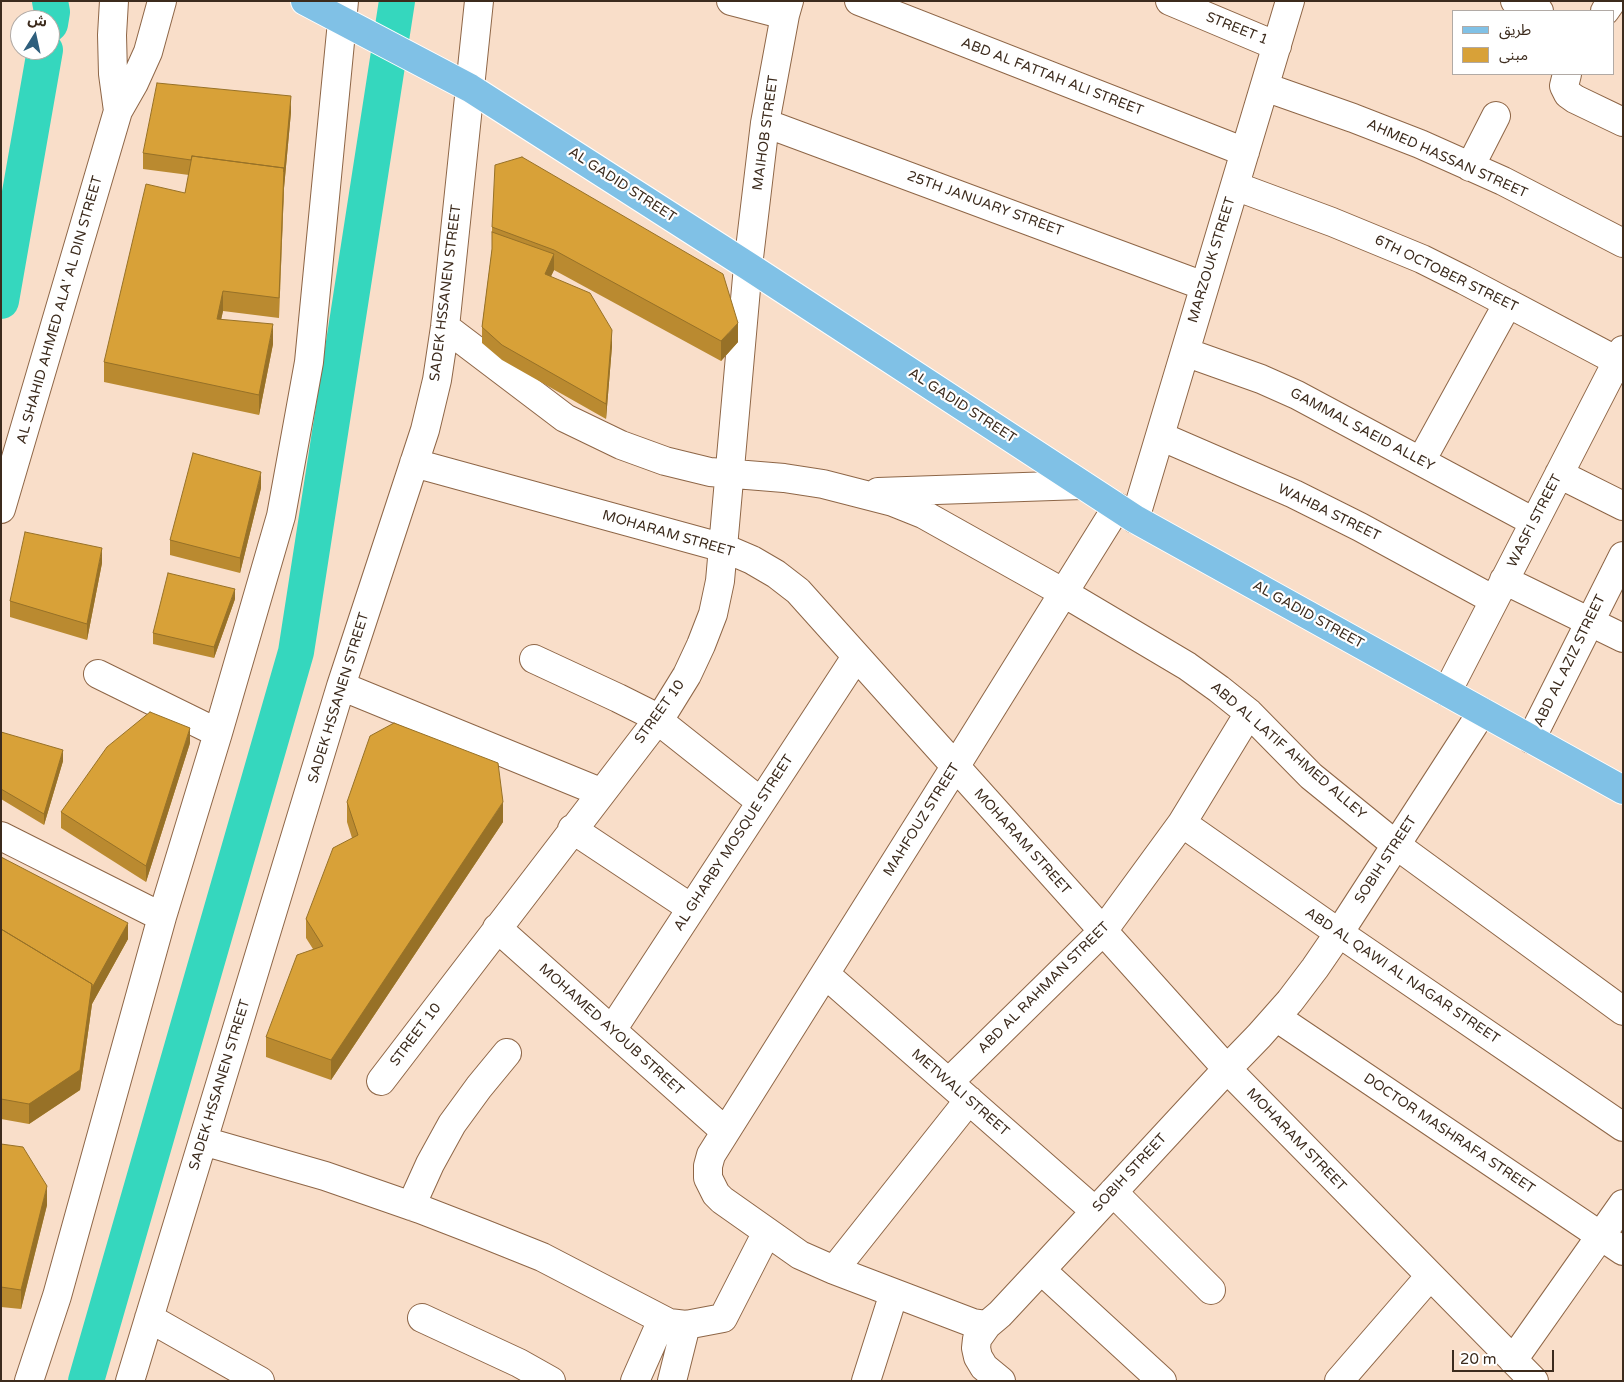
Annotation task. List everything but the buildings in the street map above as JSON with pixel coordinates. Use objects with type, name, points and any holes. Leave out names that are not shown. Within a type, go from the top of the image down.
[{"type":"main road","name":"AL GADID STREET","points":[[303,2],[344,11],[470,88],[748,266],[1126,513],[1623,790]]},
{"type":"street","name":"AL SHAHID AHMED ALA' AL DIN STREET","points":[[114,1],[112,35],[113,74],[118,111]]},
{"type":"street","name":"AL SHAHID AHMED ALA' AL DIN STREET","points":[[1,509],[118,111],[148,52],[162,1]]},
{"type":"street","name":"SADEK HSSANEN STREET","points":[[130,1381],[341,686],[425,430],[437,380],[445,327],[479,1]]},
{"type":"street","points":[[731,1],[787,8]]},
{"type":"street","name":"ABD AL FATTAH ALI STREET","points":[[859,1],[1245,152]]},
{"type":"street","name":"STREET 1","points":[[1170,1],[1277,46]]},
{"type":"street","name":"MARZOUK STREET","points":[[1126,513],[1160,436],[1290,1]]},
{"type":"street","points":[[1515,1],[1537,10]]},
{"type":"street","name":"MAIHOB STREET","points":[[748,266],[765,123],[787,8]]},
{"type":"street","points":[[30,1381],[57,1296],[162,917],[281,516],[309,362],[344,11]]},
{"type":"street","points":[[1567,75],[1564,86],[1568,94],[1623,122]]},
{"type":"street","name":"AHMED HASSAN STREET","points":[[1265,86],[1420,144],[1503,181],[1623,243]]},
{"type":"street","points":[[1470,167],[1496,116]]},
{"type":"street","name":"25TH JANUARY STREET","points":[[765,123],[1204,286]]},
{"type":"street","name":"6TH OCTOBER STREET","points":[[1235,186],[1332,222],[1405,252],[1621,358]]},
{"type":"street","name":"STREET 10","points":[[382,1080],[600,792],[657,720],[687,675],[702,645],[718,589],[724,548],[748,266]]},
{"type":"street","points":[[1421,461],[1508,303]]},
{"type":"street","name":"ABD AL LATIF AHMED ALLEY","points":[[445,327],[565,418],[622,445],[665,460],[710,472],[784,478],[862,493],[924,514],[1064,594],[1187,666],[1218,689],[1249,714],[1312,776],[1396,845],[1623,1011]]},
{"type":"street","name":"GAMMAL SAEID ALLEY","points":[[1185,352],[1261,379],[1298,395],[1534,522]]},
{"type":"street","name":"WASFI STREET","points":[[1446,692],[1621,358]]},
{"type":"street","name":"WAHBA STREET","points":[[1160,436],[1302,498],[1360,527],[1499,590],[1590,622],[1623,638]]},
{"type":"street","name":"MOHARAM STREET","points":[[414,464],[724,548],[752,560],[776,574],[798,591],[1226,1069],[1534,1381]]},
{"type":"street","points":[[1559,474],[1623,506]]},
{"type":"street","points":[[862,493],[1082,485]]},
{"type":"street","name":"MAHFOUZ STREET","points":[[726,1132],[1064,594],[1126,513]]},
{"type":"street","name":"ABD AL AZIZ STREET","points":[[1531,739],[1623,556]]},
{"type":"street","name":"AL GHARBY MOSQUE STREET","points":[[612,1030],[856,657]]},
{"type":"street","points":[[534,659],[618,698],[657,720],[761,802]]},
{"type":"street","points":[[98,674],[218,733]]},
{"type":"street","points":[[341,686],[600,792]]},
{"type":"street","name":"SOBIH STREET","points":[[987,1325],[1000,1314],[1276,1017],[1315,968],[1482,712]]},
{"type":"street","name":"ABD AL RAHMAN STREET","points":[[949,1082],[1103,931],[1182,824],[1249,714]]},
{"type":"street","name":"ABD AL QAWI AL NAGAR STREET","points":[[1182,824],[1623,1127]]},
{"type":"street","points":[[572,829],[691,908]]},
{"type":"street","points":[[1,836],[162,917]]},
{"type":"street","name":"MOHAMED AYOUB STREET","points":[[497,928],[726,1132]]},
{"type":"street","name":"METWALI STREET","points":[[825,974],[1095,1212]]},
{"type":"street","name":"DOCTOR MASHRAFA STREET","points":[[1276,1017],[1623,1251]]},
{"type":"street","points":[[411,1206],[430,1164],[452,1124],[478,1087],[507,1053]]},
{"type":"street","points":[[834,1270],[969,1100]]},
{"type":"street","points":[[726,1132],[711,1155],[708,1166],[708,1178],[711,1186],[722,1200],[800,1255],[834,1270],[973,1323],[987,1325],[977,1339],[978,1357],[984,1367],[1001,1381]]},
{"type":"street","points":[[203,1141],[325,1176],[411,1206],[542,1257],[674,1322],[723,1318],[767,1232]]},
{"type":"street","points":[[1113,1192],[1211,1290]]},
{"type":"street","points":[[1513,1360],[1623,1204]]},
{"type":"street","points":[[1041,1270],[1162,1381]]},
{"type":"street","points":[[1339,1381],[1430,1276]]},
{"type":"street","points":[[866,1381],[894,1293]]},
{"type":"street","points":[[149,1318],[260,1381]]},
{"type":"street","points":[[422,1318],[519,1363],[551,1381]]},
{"type":"street","points":[[635,1381],[674,1322]]},
{"type":"street","points":[[672,1381],[674,1322]]},
{"type":"waterway","points":[[50,1],[52,10]]},
{"type":"waterway","points":[[86,1381],[296,652],[397,1]]},
{"type":"waterway","points":[[1,301],[43,60]]}]
